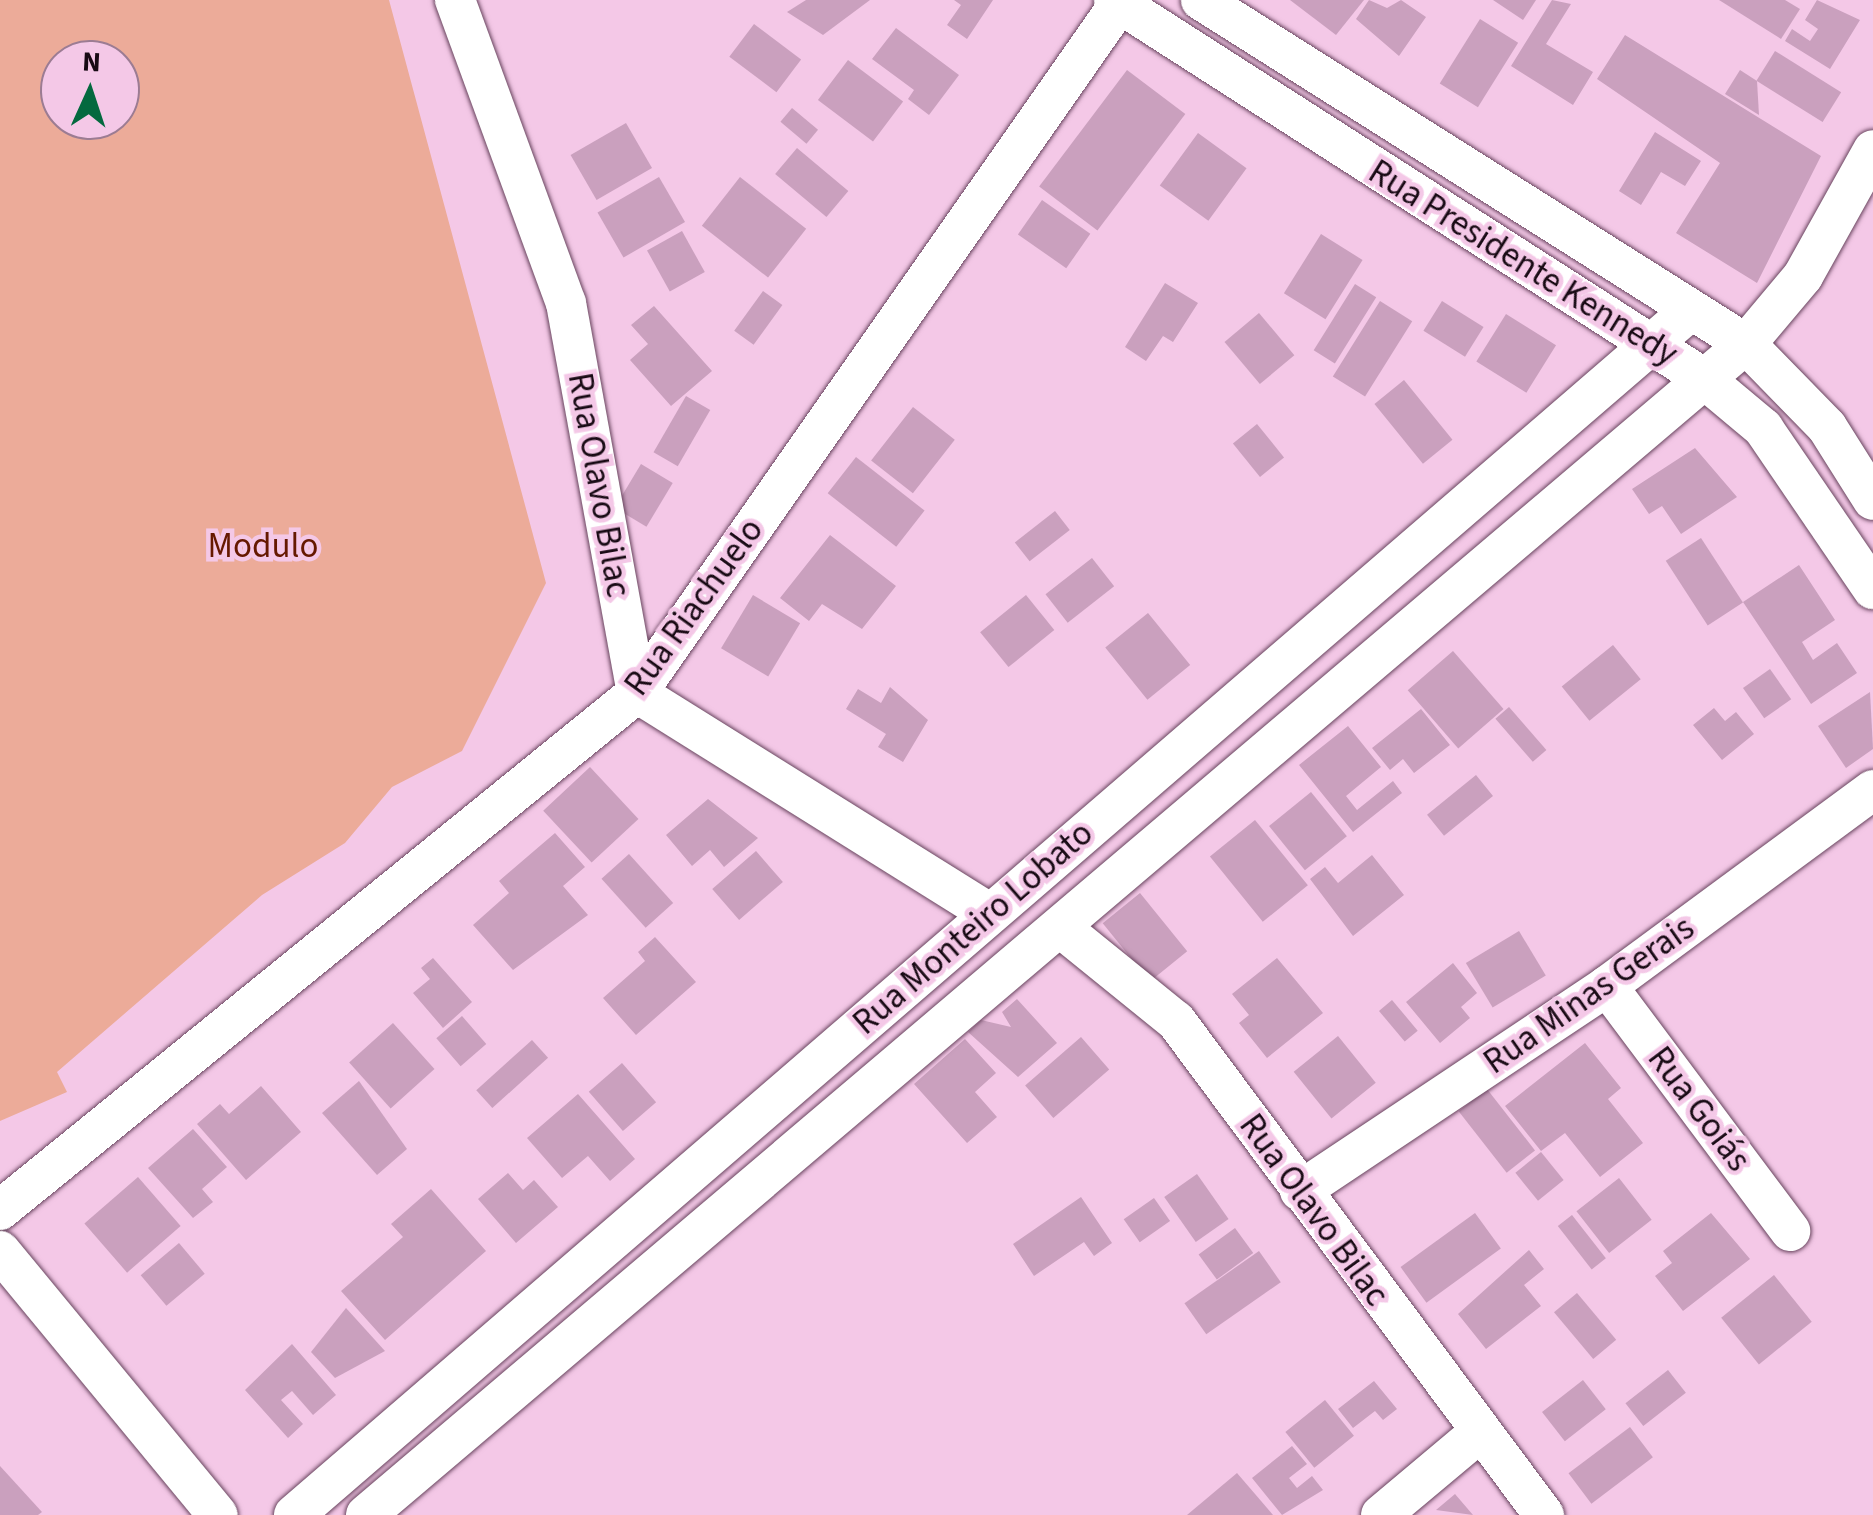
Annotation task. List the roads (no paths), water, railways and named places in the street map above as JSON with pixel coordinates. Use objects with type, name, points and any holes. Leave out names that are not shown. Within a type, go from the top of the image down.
[{"type":"street","name":"Rua Olavo Bilac","points":[[455,0],[566,303],[638,693]]},
{"type":"street","name":"Rua Presidente Kennedy","points":[[1201,0],[1746,344],[1827,427],[1873,500]]},
{"type":"street","name":"Rua Riachuelo","points":[[0,1210],[638,693],[1118,2]]},
{"type":"street","name":"Rua Presidente Kennedy","points":[[1118,2],[1702,377],[1763,428],[1873,589]]},
{"type":"street","name":"Rua Monteiro Lobato","points":[[366,1515],[1061,928],[1702,377],[1746,344],[1803,276],[1873,150]]},
{"type":"street","name":"Rua Monteiro Lobato","points":[[294,1515],[990,913],[1656,346],[1690,310]]},
{"type":"street","points":[[638,693],[990,913]]},
{"type":"street","name":"Rua Minas Gerais","points":[[1300,1191],[1607,986],[1873,790]]},
{"type":"street","name":"Rua Olavo Bilac","points":[[1061,928],[1176,1021],[1544,1515]]},
{"type":"street","name":"Rua Goiás","points":[[1607,986],[1790,1231]]},
{"type":"street","points":[[0,1251],[218,1515]]},
{"type":"street","points":[[510,1327],[545,1364]]},
{"type":"street","points":[[1381,1515],[1480,1432]]},
{"type":"park label","name":"Modulo","points":[[263,546]]}]
